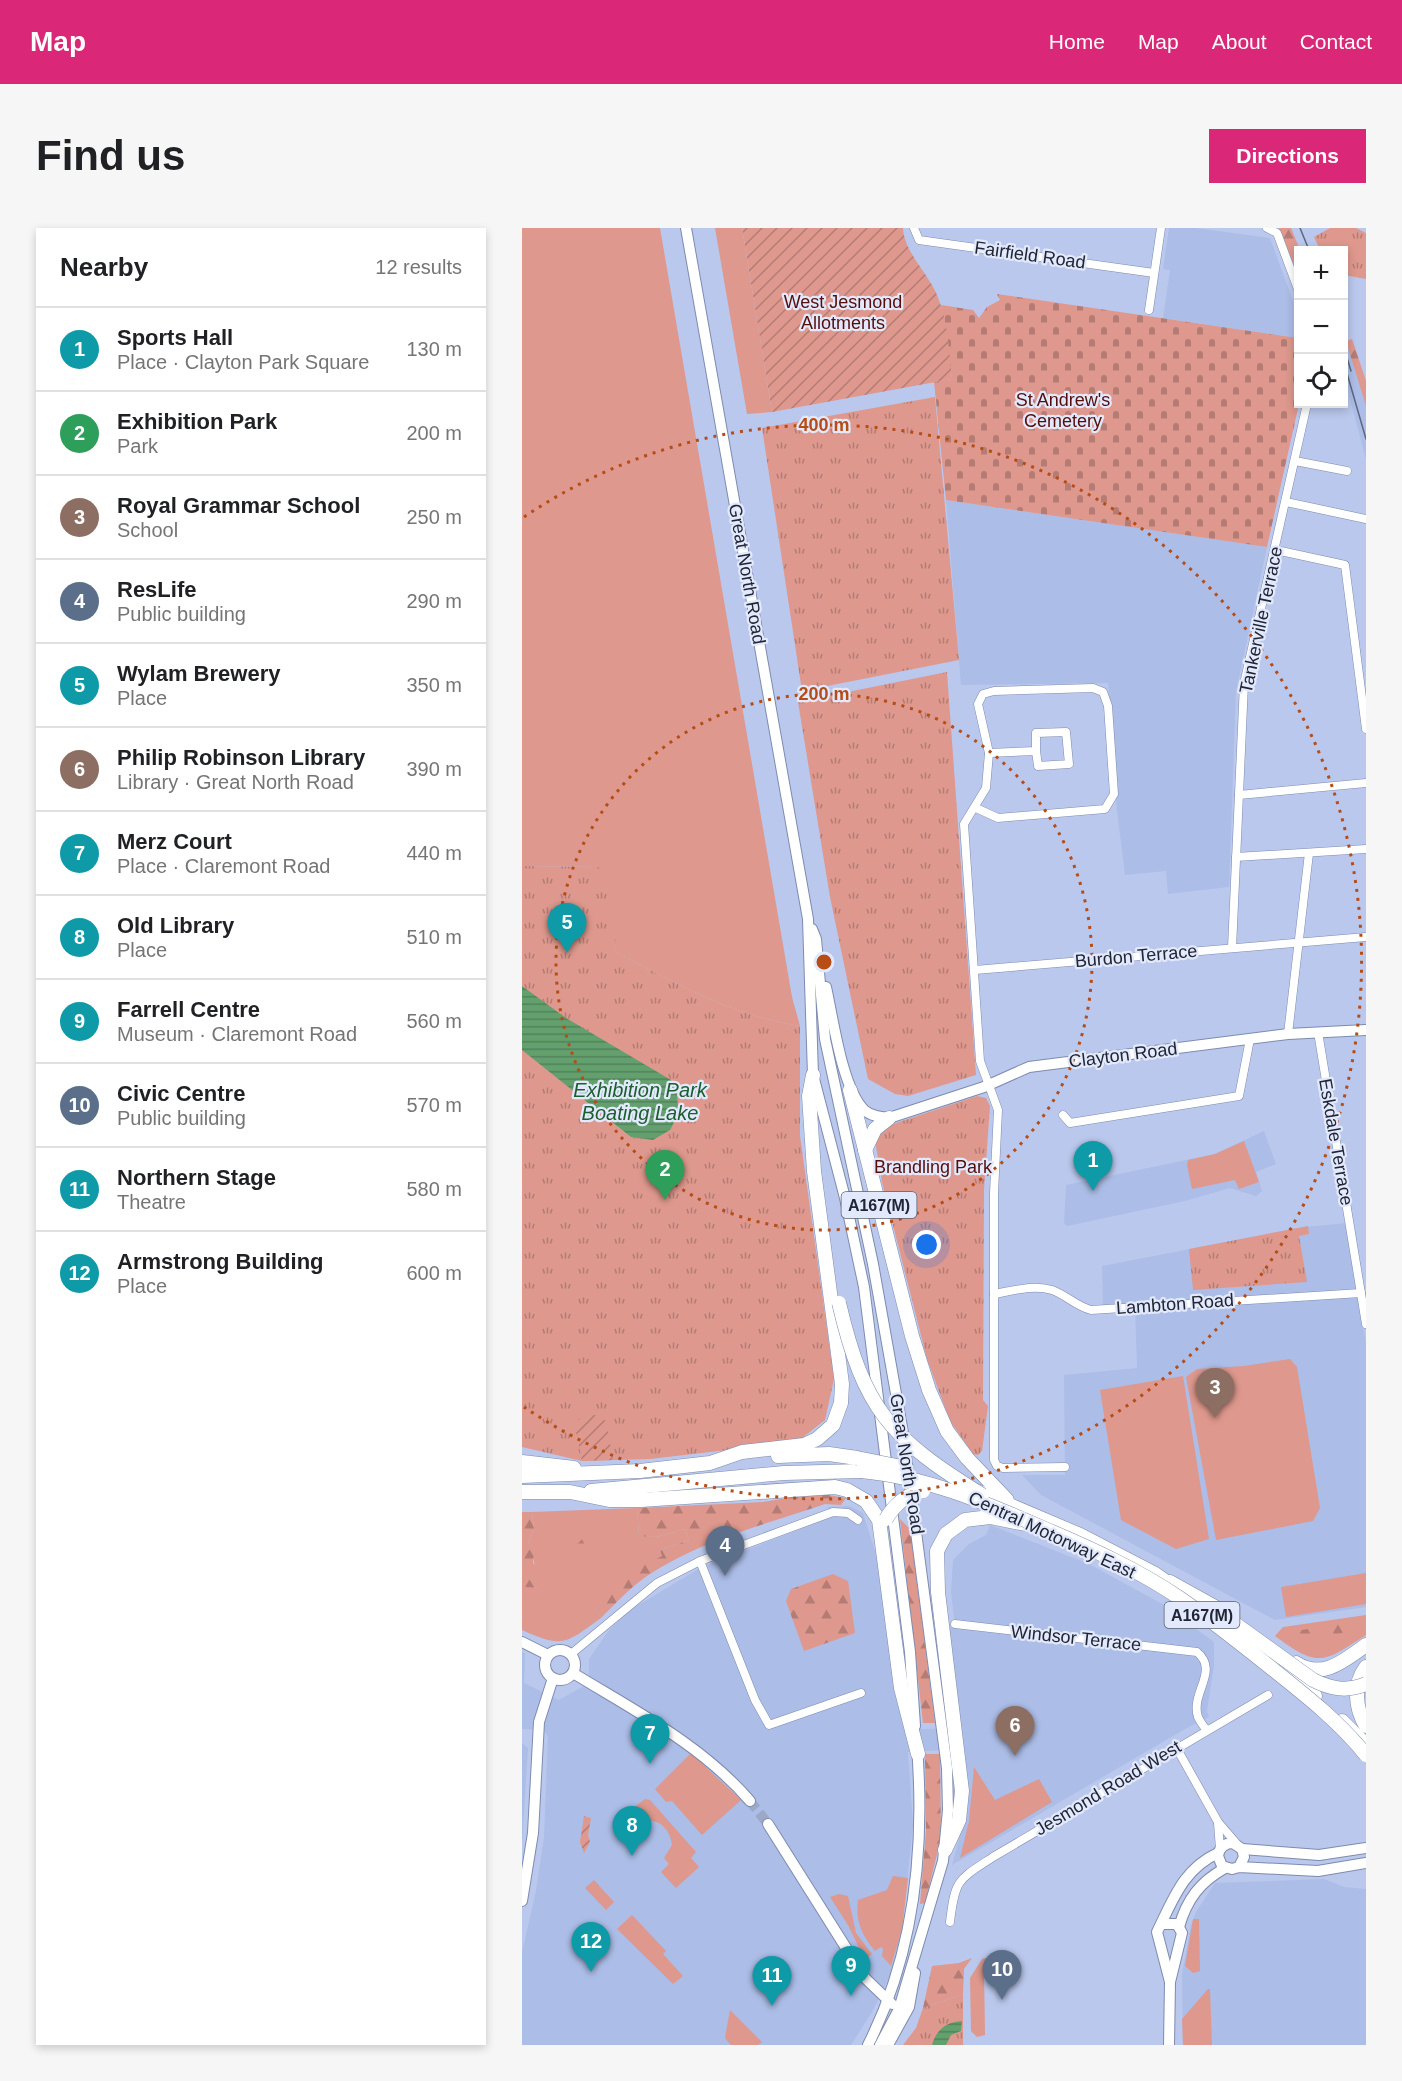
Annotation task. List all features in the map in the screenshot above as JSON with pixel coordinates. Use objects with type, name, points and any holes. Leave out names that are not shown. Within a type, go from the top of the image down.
[{"type":"highway","points":[[522,1476],[606,1474],[710,1463],[742,1452],[804,1445],[827,1432],[838,1418],[841,1403],[839,1355],[831,1277],[811,1140],[809,1096],[813,1075]]},
{"type":"highway","name":"A167(M)","points":[[850,1090],[898,1280],[929,1390],[947,1431],[1012,1509]]},
{"type":"highway","points":[[865,1150],[875,1130],[890,1118]]},
{"type":"highway","name":"A167(M)","points":[[831,1277],[858,1371],[874,1405],[886,1421],[925,1459],[1012,1509]]},
{"type":"highway","name":"Central Motorway East","points":[[710,1463],[829,1454],[859,1465],[1012,1509],[1080,1535],[1155,1574],[1255,1641],[1366,1745]]},
{"type":"highway","points":[[522,1462],[581,1468],[606,1474]]},
{"type":"highway","name":"Central Motorway East","points":[[522,1492],[641,1494],[784,1473],[859,1465],[952,1482],[980,1491],[1042,1527],[1140,1575],[1180,1598],[1286,1679],[1322,1710],[1366,1755]]},
{"type":"highway","points":[[641,1494],[836,1487],[848,1490],[866,1501],[879,1520],[882,1533],[901,1688],[918,1754]]},
{"type":"highway","name":"A167(M)","points":[[882,1533],[891,1511],[907,1497],[923,1491],[959,1488],[980,1491]]},
{"type":"highway","name":"A167(M)","points":[[945,1850],[959,1820],[962,1791],[938,1592],[937,1551],[953,1527],[965,1520],[990,1517],[1042,1527]]},
{"type":"highway","name":"A167(M)","points":[[1155,1574],[1234,1618],[1305,1669],[1326,1670],[1366,1645]]},
{"type":"highway","name":"A167(M)","points":[[1180,1598],[1234,1623],[1313,1680],[1327,1687],[1352,1689],[1366,1684]]},
{"type":"highway","points":[[1366,1667],[1360,1678],[1357,1698],[1366,1726]]},
{"type":"main road","name":"Great North Road","points":[[686,228],[808,919],[813,1075],[864,1287],[910,1652],[918,1754],[919,1842],[915,1901],[896,1980],[868,2045]]},
{"type":"main road","name":"Great North Road","points":[[808,919],[816,939],[825,1039],[873,1264],[912,1489],[947,1768],[948,1810],[945,1850],[900,2009],[880,2045]]},
{"type":"main road","points":[[816,939],[850,1090],[864,1110],[877,1117],[890,1118]]},
{"type":"main road","name":"Clayton Road","points":[[890,1118],[989,1085],[1029,1067],[1288,1034],[1366,1030]]},
{"type":"main road","points":[[522,1642],[548,1655]]},
{"type":"main road","points":[[548,1655],[558,1650],[571,1654],[575,1662],[573,1672],[566,1679],[553,1678]]},
{"type":"main road","points":[[548,1655],[546,1668],[553,1678]]},
{"type":"main road","points":[[573,1672],[692,1748],[713,1764],[750,1801]]},
{"type":"main road","points":[[522,1900],[533,1833],[539,1722],[553,1678]]},
{"type":"main road","points":[[768,1824],[865,1978],[888,2001],[900,2009]]},
{"type":"main road","points":[[1170,1982],[1157,1932],[1184,1878],[1225,1844],[1319,1856],[1366,1848]]},
{"type":"main road","points":[[1239,1847],[1244,1857],[1239,1867]]},
{"type":"main road","points":[[1219,1851],[1218,1860],[1225,1868]]},
{"type":"main road","points":[[1169,2045],[1170,1982],[1181,1940],[1179,1927],[1187,1904],[1196,1889],[1225,1868],[1311,1871],[1366,1863]]},
{"type":"main road","points":[[1163,1924],[1173,1923],[1179,1927]]},
{"type":"main road","points":[[1160,1943],[1172,1947],[1181,1940]]},
{"type":"main road","points":[[888,2045],[909,2007],[914,1988],[915,1960]]},
{"type":"street","name":"Fairfield Road","points":[[914,228],[919,240],[1154,273]]},
{"type":"street","points":[[1149,310],[1161,228]]},
{"type":"street","points":[[1267,228],[1277,232],[1294,276]]},
{"type":"street","name":"Tankerville Terrace","points":[[1232,948],[1244,684],[1306,408]]},
{"type":"street","points":[[1295,461],[1347,471]]},
{"type":"street","points":[[1286,502],[1366,519]]},
{"type":"street","points":[[1276,550],[1346,565],[1366,729]]},
{"type":"street","points":[[976,808],[998,818],[1105,808],[1114,794],[1108,706],[1103,692],[1093,688],[994,691],[983,694],[978,704],[989,753],[986,788],[976,808],[964,824],[980,1062],[998,1110],[994,1193],[994,1460],[997,1466],[1003,1468],[1065,1467]]},
{"type":"street","points":[[1066,732],[1069,764],[1038,766],[1036,751],[1036,733],[1066,732]]},
{"type":"street","points":[[989,753],[1036,751]]},
{"type":"street","points":[[1239,795],[1366,783]]},
{"type":"street","points":[[1236,857],[1366,849]]},
{"type":"street","points":[[1288,1034],[1309,853]]},
{"type":"street","name":"Burdon Terrace","points":[[975,970],[1366,937]]},
{"type":"street","name":"Eskdale Terrace","points":[[1318,1032],[1366,1324]]},
{"type":"street","points":[[1063,1115],[1070,1123],[1239,1096],[1250,1039]]},
{"type":"street","name":"Lambton Road","points":[[994,1294],[1038,1287],[1052,1290],[1080,1307],[1091,1310],[1361,1293]]},
{"type":"street","points":[[571,1654],[657,1583],[700,1561],[833,1512],[848,1513],[858,1520]]},
{"type":"street","points":[[700,1561],[755,1700],[769,1725],[861,1693]]},
{"type":"street","name":"Windsor Terrace","points":[[955,1624],[1197,1652],[1205,1658],[1207,1667],[1197,1702],[1198,1717],[1206,1730]]},
{"type":"street","name":"Jesmond Road West","points":[[950,1922],[955,1890],[962,1878],[1176,1747],[1268,1695]]},
{"type":"street","points":[[1176,1747],[1218,1822],[1239,1847]]},
{"type":"street","points":[[1218,1822],[1219,1851]]},
{"type":"shaded area","points":[[1169,228],[1195,228],[1270,238],[1294,304],[1294,337],[1163,318],[1170,270],[1163,269]]},
{"type":"shaded area","points":[[1352,339],[1366,381],[1366,459],[1348,392],[1348,340]]},
{"type":"shaded area","points":[[946,500],[1267,547],[1236,692],[1229,887],[1168,894],[1166,871],[1125,875],[1117,811],[1108,683],[961,685]]},
{"type":"shaded area","points":[[1264,1131],[1276,1164],[1256,1172],[1262,1191],[1256,1196],[1230,1188],[1185,1201],[1067,1226],[1064,1223],[1066,1185],[1215,1154]]},
{"type":"shaded area","points":[[1347,1223],[1366,1344],[1366,1607],[1275,1620],[1041,1495],[1022,1475],[1065,1475],[1064,1375],[1137,1368],[1135,1307],[1103,1309],[1102,1266],[1305,1227]]},
{"type":"shaded area","points":[[849,1506],[863,1513],[879,1564],[893,1679],[904,1730],[949,1728],[948,1633],[954,1619],[951,1592],[953,1560],[969,1544],[986,1535],[990,1525],[1089,1564],[1164,1605],[1214,1642],[1214,1666],[1207,1711],[1209,1717],[952,1865],[965,1817],[962,1749],[908,1752],[913,1825],[902,1929],[893,1970],[872,2012],[851,2045],[522,2045],[522,1952],[536,1891],[544,1837],[548,1736],[543,1730],[522,1729],[522,1652],[525,1653],[524,1683],[559,1700],[589,1683],[589,1659],[609,1630],[630,1610],[700,1568],[829,1518],[828,1507]]},
{"type":"shaded area","points":[[522,1743],[528,1748],[522,1843]]},
{"type":"shaded area","points":[[1324,1879],[1344,1887],[1366,1889],[1366,2045],[1183,2045],[1182,1974],[1191,1925],[1196,1912],[1215,1883]]},
{"type":"green space","points":[[522,228],[660,228],[792,997],[800,1026],[751,1015],[705,997],[616,952],[611,916],[598,867],[522,866]]},
{"type":"green space","points":[[715,228],[742,228],[772,412],[747,414]]},
{"type":"green space","name":"West Jesmond Allotments","points":[[742,228],[903,228],[907,246],[933,287],[941,305],[948,336],[952,379],[772,412]]},
{"type":"green space","points":[[1279,228],[1291,228],[1298,246],[1294,246],[1294,265]]},
{"type":"green space","points":[[1330,228],[1356,228],[1366,233],[1366,279],[1348,276],[1348,246],[1318,246],[1314,237]]},
{"type":"green space","name":"St Andrew's Cemetery","points":[[997,294],[1294,337],[1294,408],[1298,408],[1267,547],[946,500],[934,382],[952,379],[941,305],[973,310],[979,318],[987,307],[1000,300]]},
{"type":"green space","points":[[1352,339],[1366,381],[1366,406],[1348,348],[1348,340]]},
{"type":"green space","points":[[935,397],[959,660],[802,691],[762,428]]},
{"type":"green space","points":[[947,672],[976,1075],[908,1096],[895,1094],[868,1079],[830,897],[798,702]]},
{"type":"green space","points":[[522,866],[598,867],[610,876],[616,952],[705,997],[751,1015],[800,1026],[800,1136],[834,1379],[825,1420],[797,1442],[650,1459],[582,1461],[522,1447]]},
{"type":"green space","name":"Brandling Park","points":[[977,1096],[986,1098],[990,1106],[984,1190],[983,1400],[988,1406],[982,1451],[978,1455],[973,1454],[950,1421],[927,1359],[882,1182],[875,1140],[884,1127]]},
{"type":"green space","points":[[1244,1141],[1259,1182],[1239,1189],[1235,1180],[1192,1189],[1188,1160],[1215,1154]]},
{"type":"green space","points":[[1308,1226],[1309,1234],[1299,1236],[1307,1282],[1193,1290],[1189,1249]]},
{"type":"green space","points":[[1290,1359],[1297,1367],[1320,1508],[1313,1521],[1216,1540],[1186,1377],[1197,1369],[1244,1366]]},
{"type":"green space","points":[[1183,1376],[1209,1539],[1176,1549],[1121,1520],[1100,1390]]},
{"type":"green space","points":[[586,1415],[595,1415],[606,1421],[613,1460],[582,1461],[576,1432],[577,1421]]},
{"type":"green space","points":[[817,1493],[846,1498],[841,1505],[825,1504],[725,1537],[700,1548],[654,1572],[630,1590],[601,1618],[595,1609],[629,1573],[662,1556],[660,1550],[689,1540],[685,1529],[656,1537],[639,1536],[637,1508],[763,1502]]},
{"type":"green space","points":[[637,1508],[639,1535],[656,1537],[685,1529],[689,1540],[660,1550],[662,1556],[595,1609],[601,1618],[572,1638],[547,1640],[522,1630],[522,1587],[539,1588],[534,1559],[528,1543],[534,1529],[532,1512]]},
{"type":"green space","points":[[522,1512],[532,1512],[534,1529],[528,1543],[534,1552],[533,1563],[540,1571],[540,1588],[522,1587]]},
{"type":"green space","points":[[900,1519],[910,1529],[935,1723],[923,1723]]},
{"type":"green space","points":[[585,1536],[594,1539],[578,1558],[571,1560],[570,1552]]},
{"type":"green space","points":[[1366,1573],[1366,1604],[1286,1617],[1281,1587]]},
{"type":"green space","points":[[833,1574],[848,1581],[855,1633],[804,1651],[786,1601],[791,1589]]},
{"type":"green space","points":[[1366,1615],[1366,1635],[1330,1656],[1311,1657],[1275,1636],[1283,1627]]},
{"type":"green space","points":[[1366,1619],[1366,1627],[1302,1643],[1290,1642],[1286,1636],[1296,1631]]},
{"type":"green space","points":[[691,1753],[741,1800],[702,1835],[672,1801],[666,1802],[655,1789]]},
{"type":"green space","points":[[925,1754],[940,1754],[941,1838],[925,1903],[920,1904],[926,1831]]},
{"type":"green space","points":[[974,1767],[995,1800],[1039,1779],[1052,1802],[960,1858],[969,1821]]},
{"type":"green space","points":[[645,1799],[650,1800],[696,1852],[691,1858],[699,1867],[676,1888],[661,1872],[669,1864],[664,1858],[672,1845],[668,1832],[660,1823],[648,1821],[635,1825],[627,1817],[628,1812]]},
{"type":"green space","points":[[584,1816],[591,1818],[588,1835],[590,1842],[584,1853],[580,1842]]},
{"type":"green space","points":[[893,1876],[908,1878],[902,1929],[891,1966],[882,1956],[883,1949],[881,1947],[875,1951],[866,1940],[860,1927],[857,1907],[858,1900],[887,1890]]},
{"type":"green space","points":[[594,1880],[614,1902],[606,1910],[585,1888]]},
{"type":"green space","points":[[839,1894],[848,1896],[856,1933],[872,1954],[865,1960],[848,1925],[830,1897]]},
{"type":"green space","points":[[632,1915],[666,1951],[663,1954],[683,1976],[673,1984],[617,1929]]},
{"type":"green space","points":[[1193,1919],[1199,1919],[1200,1971],[1193,1973],[1185,1966]]},
{"type":"green space","points":[[998,1955],[998,1968],[984,1969],[985,2035],[977,2037],[971,2031],[970,1978],[982,1959]]},
{"type":"green space","points":[[972,1958],[964,1969],[963,1994],[923,2008],[932,1966],[959,1963]]},
{"type":"green space","points":[[1210,1989],[1212,2045],[1183,2045],[1182,2019]]},
{"type":"green space","points":[[963,1994],[963,2045],[903,2045],[916,2028],[923,2008]]},
{"type":"green space","points":[[730,2010],[762,2042],[758,2045],[731,2045],[725,2038]]},
{"type":"water","name":"Exhibition Park Boating Lake","points":[[522,986],[566,1018],[671,1080],[678,1105],[670,1130],[653,1140],[631,1137],[522,1050]]},
{"type":"water","points":[[962,2021],[961,2031],[951,2035],[946,2045],[932,2045],[942,2028]]},
{"type":"tunnel","points":[[750,1801],[768,1824]]},
{"type":"tram line","points":[[1300,228],[1307,246]]},
{"type":"tram line","points":[[1346,354],[1351,371]]},
{"type":"tram line","points":[[1348,377],[1366,439]]},
{"type":"place","name":"Wylam Brewery","points":[[567,953]]},
{"type":"place","name":"Sports Hall","points":[[1093,1191]]},
{"type":"place","name":"Exhibition Park","points":[[665,1200]]},
{"type":"place","name":"Royal Grammar School","points":[[1215,1418]]},
{"type":"place","name":"ResLife","points":[[725,1576]]},
{"type":"place","name":"Philip Robinson Library","points":[[1015,1756]]},
{"type":"place","name":"Merz Court","points":[[650,1764]]},
{"type":"place","name":"Old Library","points":[[632,1856]]},
{"type":"place","name":"Armstrong Building","points":[[591,1972]]},
{"type":"place","name":"Farrell Centre","points":[[851,1996]]},
{"type":"place","name":"Civic Centre","points":[[1002,2000]]},
{"type":"place","name":"Northern Stage","points":[[772,2006]]}]
